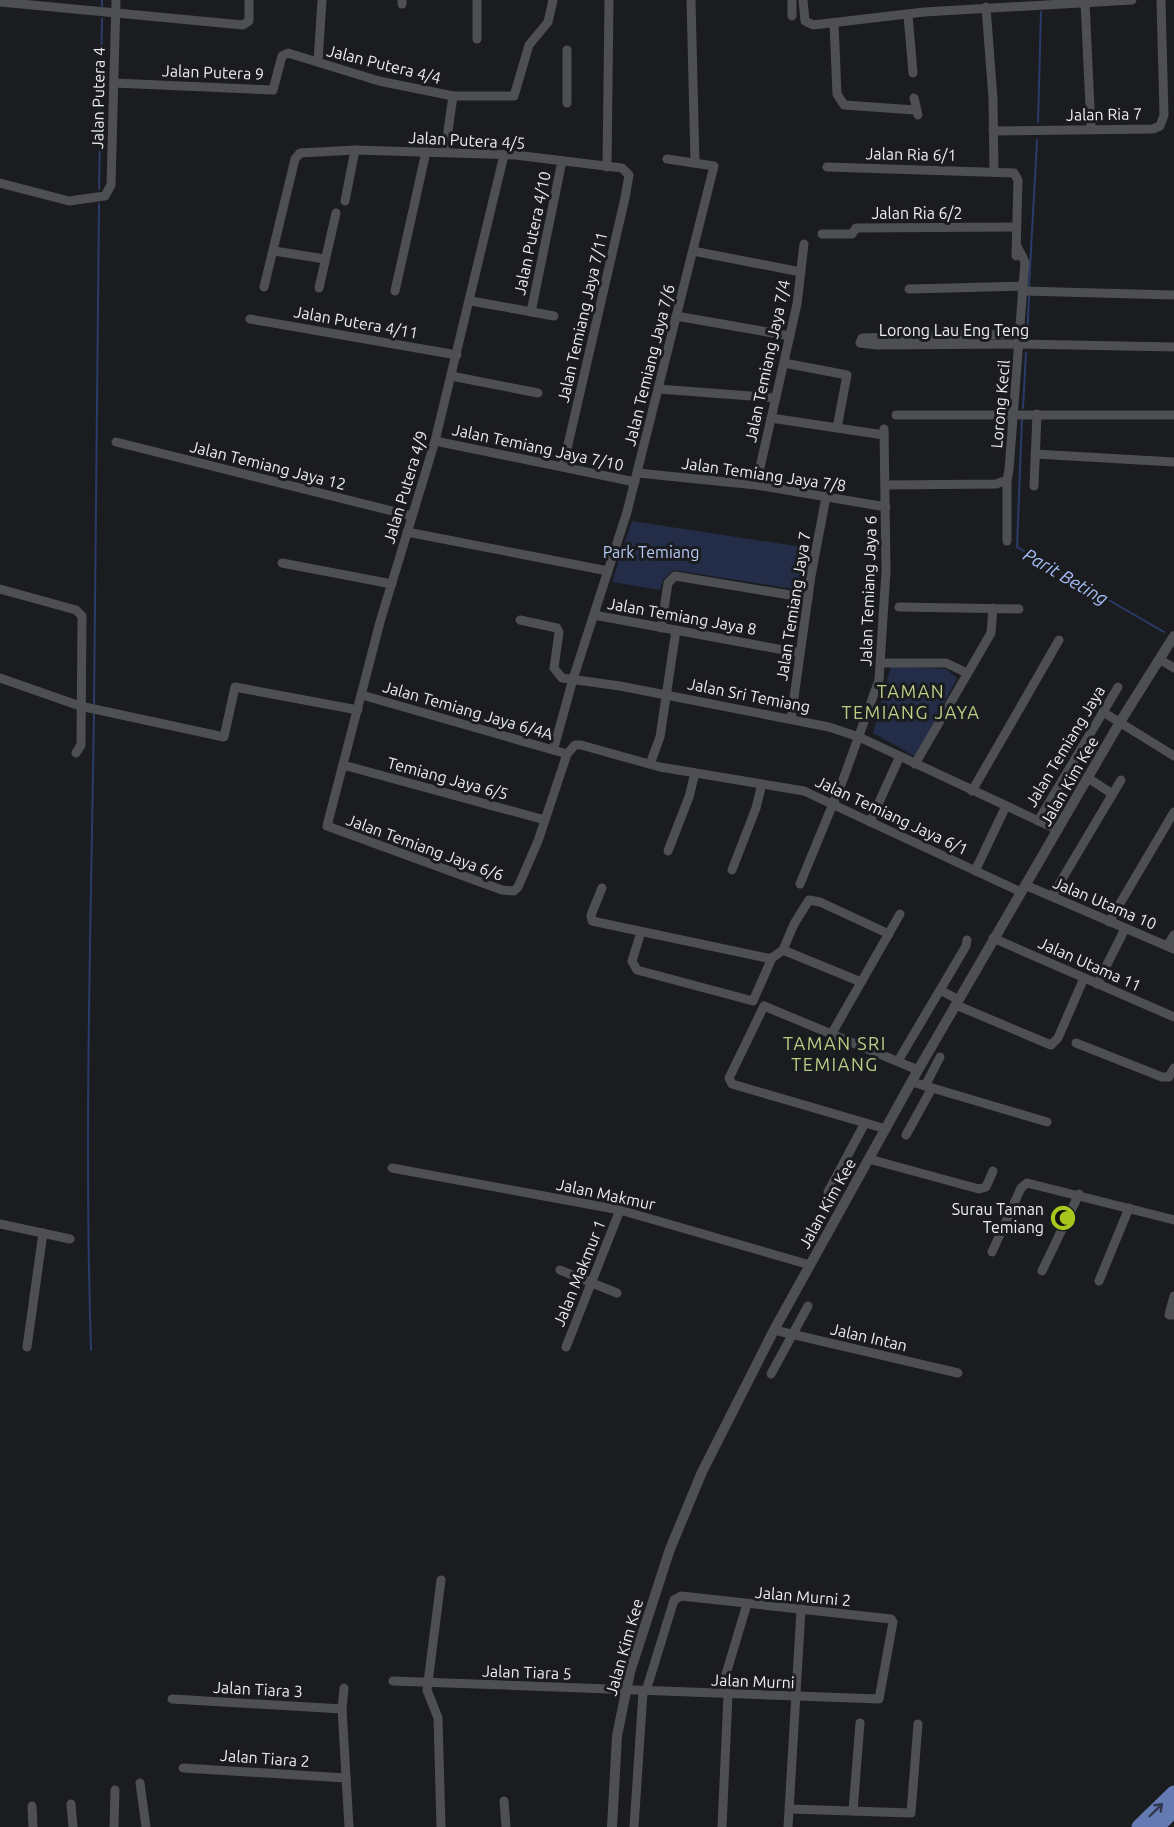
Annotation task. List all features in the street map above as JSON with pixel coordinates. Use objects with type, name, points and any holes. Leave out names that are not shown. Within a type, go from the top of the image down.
[{"type":"highway","points":[[1139,1827],[1174,1793]]},
{"type":"highway","points":[[1157,1827],[1174,1810]]},
{"type":"street","name":"Jalan Putera 4","points":[[0,183],[69,201],[105,196],[111,185],[116,0]]},
{"type":"street","points":[[0,2],[89,5],[116,12],[243,24],[249,21],[249,0]]},
{"type":"street","points":[[318,62],[322,0]]},
{"type":"street","points":[[477,0],[477,39]]},
{"type":"street","name":"Jalan Putera 4/4","points":[[285,54],[379,81],[453,96],[514,96],[530,45],[548,22],[553,0]]},
{"type":"street","points":[[607,167],[609,0]]},
{"type":"street","points":[[667,159],[695,163],[691,0]]},
{"type":"street","points":[[792,0],[792,16]]},
{"type":"street","points":[[804,0],[805,21],[808,24],[986,7],[1132,0]]},
{"type":"street","name":"Jalan Ria 7","points":[[993,131],[1153,129],[1163,122],[1161,0]]},
{"type":"street","points":[[1086,2],[1091,128]]},
{"type":"street","points":[[986,7],[994,171]]},
{"type":"street","points":[[908,15],[913,73]]},
{"type":"street","points":[[834,23],[839,100],[849,107],[916,113],[914,98]]},
{"type":"street","points":[[567,50],[567,103]]},
{"type":"street","name":"Jalan Putera 9","points":[[114,83],[273,90],[285,54]]},
{"type":"street","points":[[445,153],[453,96]]},
{"type":"street","points":[[345,201],[355,150]]},
{"type":"street","name":"Jalan Putera 4/5","points":[[274,251],[296,159],[300,153],[355,150],[504,155],[622,168],[628,176]]},
{"type":"street","points":[[394,291],[426,152]]},
{"type":"street","name":"Jalan Putera 4/9","points":[[327,826],[392,584],[435,441],[471,301],[504,155]]},
{"type":"street","name":"Jalan Putera 4/10","points":[[531,312],[562,161]]},
{"type":"street","name":"Jalan Temiang Jaya 7/6","points":[[555,744],[636,478],[714,166],[695,163]]},
{"type":"street","name":"Jalan Ria 6/1","points":[[827,167],[1014,172],[1018,180],[1016,227]]},
{"type":"street","name":"Jalan Temiang Jaya 7/11","points":[[563,466],[628,176]]},
{"type":"street","points":[[319,288],[336,213]]},
{"type":"street","points":[[1016,227],[1016,256]]},
{"type":"street","name":"Jalan Ria 6/2","points":[[822,234],[852,234],[856,228],[1016,227]]},
{"type":"street","name":"Jalan Temiang Jaya 7/4","points":[[756,485],[790,336],[804,244]]},
{"type":"street","name":"Lorong Kecil","points":[[1007,541],[1007,480],[1025,414],[1023,342],[1027,290],[1025,262],[1016,244]]},
{"type":"street","points":[[693,250],[801,272]]},
{"type":"street","points":[[264,287],[274,251],[325,259]]},
{"type":"street","points":[[909,289],[1174,295]]},
{"type":"street","points":[[471,301],[554,316]]},
{"type":"street","points":[[676,316],[790,336]]},
{"type":"street","name":"Jalan Putera 4/11","points":[[250,319],[457,355]]},
{"type":"street","name":"Lorong Lau Eng Teng","points":[[1023,342],[877,345],[860,343],[862,338],[1023,342],[1174,347]]},
{"type":"street","points":[[771,418],[837,428],[847,375],[784,363]]},
{"type":"street","points":[[451,376],[538,393]]},
{"type":"street","points":[[658,389],[776,398]]},
{"type":"street","points":[[1025,414],[1035,454],[1034,486]]},
{"type":"street","points":[[896,415],[1174,415]]},
{"type":"street","name":"Jalan Temiang Jaya 6","points":[[800,884],[876,692],[882,663],[886,507],[884,432],[837,428]]},
{"type":"street","name":"Jalan Temiang Jaya 7/10","points":[[435,441],[636,478]]},
{"type":"street","name":"Jalan Temiang Jaya 12","points":[[116,442],[412,516]]},
{"type":"street","points":[[1035,454],[1174,462]]},
{"type":"street","name":"Jalan Temiang Jaya 7/8","points":[[636,478],[756,485],[886,507]]},
{"type":"street","points":[[886,485],[996,484],[1007,480]]},
{"type":"street","name":"Jalan Temiang Jaya 7","points":[[791,719],[808,598],[826,497]]},
{"type":"street","points":[[408,532],[608,571]]},
{"type":"street","points":[[282,563],[392,584]]},
{"type":"street","points":[[661,628],[668,583],[675,576],[808,598]]},
{"type":"street","points":[[0,589],[80,613],[83,620],[81,746],[76,753]]},
{"type":"street","points":[[898,607],[1019,609]]},
{"type":"street","points":[[915,764],[991,633],[993,608]]},
{"type":"street","name":"Jalan Temiang Jaya 8","points":[[594,615],[800,653]]},
{"type":"street","points":[[520,620],[557,628],[559,632],[554,668],[559,676],[573,679]]},
{"type":"street","points":[[650,764],[660,737],[676,630]]},
{"type":"street","name":"Jalan Kim Kee","points":[[612,1827],[617,1736],[626,1691],[670,1549],[702,1472],[774,1330],[918,1070],[993,938],[1174,636]]},
{"type":"street","points":[[972,791],[1059,640]]},
{"type":"street","points":[[1159,658],[1174,668]]},
{"type":"street","points":[[882,663],[946,663],[967,673]]},
{"type":"street","points":[[0,678],[80,706],[224,737],[235,687],[358,710]]},
{"type":"street","name":"Jalan Sri Temiang","points":[[573,679],[791,719],[859,737],[1058,830]]},
{"type":"street","name":"Jalan Temiang Jaya","points":[[1038,821],[1118,687]]},
{"type":"street","name":"Jalan Temiang Jaya 6/4A","points":[[362,695],[569,751]]},
{"type":"street","points":[[1103,712],[1174,756]]},
{"type":"street","name":"Jalan Temiang Jaya 6/1","points":[[569,751],[581,745],[650,764],[804,791],[975,871],[1023,889]]},
{"type":"street","points":[[545,820],[569,751]]},
{"type":"street","points":[[870,822],[900,756]]},
{"type":"street","name":"Temiang Jaya 6/5","points":[[343,765],[545,820]]},
{"type":"street","points":[[668,851],[689,797],[694,773]]},
{"type":"street","points":[[1088,778],[1111,793]]},
{"type":"street","points":[[1052,896],[1111,793],[1121,780]]},
{"type":"street","points":[[732,870],[756,808],[762,784]]},
{"type":"street","points":[[975,871],[1006,806]]},
{"type":"street","points":[[1109,922],[1174,812]]},
{"type":"street","name":"Jalan Temiang Jaya 6/6","points":[[327,826],[502,890],[514,891],[518,888],[545,820]]},
{"type":"street","points":[[602,888],[591,915],[592,921],[772,958]]},
{"type":"street","name":"Jalan Utama 10","points":[[1023,889],[1052,896],[1171,948]]},
{"type":"street","points":[[641,932],[632,961],[637,970],[753,1001],[772,958],[783,950],[794,924],[809,900],[820,902],[889,934]]},
{"type":"street","points":[[831,1035],[900,914]]},
{"type":"street","points":[[1097,984],[1125,928]]},
{"type":"street","points":[[1171,948],[1174,935]]},
{"type":"street","name":"Jalan Utama 11","points":[[993,938],[1174,1017]]},
{"type":"street","points":[[898,1061],[966,946],[967,940]]},
{"type":"street","points":[[783,950],[861,982]]},
{"type":"street","points":[[940,990],[957,1002],[1051,1045],[1058,1038],[1084,978]]},
{"type":"street","points":[[886,1129],[735,1086],[730,1082],[731,1074],[764,1006],[918,1070]]},
{"type":"street","points":[[1076,1043],[1154,1075],[1169,1077],[1174,1068]]},
{"type":"street","points":[[906,1135],[940,1058]]},
{"type":"street","points":[[912,1082],[1047,1122]]},
{"type":"street","points":[[828,1192],[865,1123]]},
{"type":"street","points":[[868,1160],[980,1189],[986,1188],[993,1171]]},
{"type":"street","name":"Jalan Makmur","points":[[392,1168],[620,1210],[810,1265]]},
{"type":"street","points":[[992,1252],[1021,1188],[1027,1183],[1174,1220]]},
{"type":"street","points":[[1042,1271],[1078,1194]]},
{"type":"street","points":[[1098,1281],[1129,1208]]},
{"type":"street","name":"Jalan Makmur 1","points":[[566,1347],[620,1210]]},
{"type":"street","points":[[0,1224],[70,1239]]},
{"type":"street","points":[[27,1347],[43,1233]]},
{"type":"street","points":[[560,1270],[616,1293]]},
{"type":"street","points":[[1172,1315],[1174,1296]]},
{"type":"street","points":[[771,1374],[808,1306]]},
{"type":"street","name":"Jalan Intan","points":[[774,1330],[958,1372]]},
{"type":"street","points":[[441,1580],[427,1684],[438,1718],[441,1827]]},
{"type":"street","points":[[634,1827],[644,1692],[667,1610],[674,1600],[681,1596],[747,1604]]},
{"type":"street","name":"Jalan Murni 2","points":[[722,1827],[729,1695],[723,1684],[747,1604],[893,1620],[879,1699]]},
{"type":"street","points":[[651,1606],[667,1610]]},
{"type":"street","points":[[788,1827],[801,1610]]},
{"type":"street","name":"Jalan Tiara 5","points":[[393,1681],[626,1691]]},
{"type":"street","points":[[344,1688],[342,1709],[349,1827]]},
{"type":"street","name":"Jalan Murni","points":[[626,1691],[879,1699]]},
{"type":"street","name":"Jalan Tiara 3","points":[[172,1699],[342,1709]]},
{"type":"street","points":[[853,1811],[860,1724]]},
{"type":"street","points":[[790,1809],[910,1813],[918,1724]]},
{"type":"street","name":"Jalan Tiara 2","points":[[183,1768],[346,1778]]},
{"type":"street","points":[[140,1783],[146,1827]]},
{"type":"street","points":[[114,1827],[115,1790]]},
{"type":"street","points":[[504,1801],[506,1827]]},
{"type":"street","points":[[71,1804],[73,1827]]},
{"type":"street","points":[[32,1806],[33,1827]]},
{"type":"green space","name":"Park Temiang","points":[[632,521],[809,548],[802,584],[794,589],[673,570],[663,580],[660,590],[612,582]]},
{"type":"green space","points":[[891,666],[946,669],[957,678],[916,757],[873,733]]},
{"type":"waterway","points":[[102,0],[102,6]]},
{"type":"waterway","name":"Parit Beting","points":[[1038,122],[1041,12]]},
{"type":"waterway","points":[[99,189],[102,19]]},
{"type":"waterway","name":"Parit Beting","points":[[1029,287],[1037,140]]},
{"type":"waterway","points":[[94,705],[99,204]]},
{"type":"waterway","name":"Parit Beting","points":[[1027,340],[1029,297]]},
{"type":"waterway","name":"Parit Beting","points":[[1023,408],[1026,353]]},
{"type":"waterway","name":"Parit Beting","points":[[1022,419],[1017,547],[1164,632]]},
{"type":"waterway","points":[[91,1350],[88,1110],[94,711]]},
{"type":"place","name":"Surau Taman Temiang","points":[[1063,1218]]},
{"type":"district","name":"TAMAN TEMIANG JAYA","points":[[911,701]]},
{"type":"district","name":"TAMAN SRI TEMIANG","points":[[835,1053]]}]
